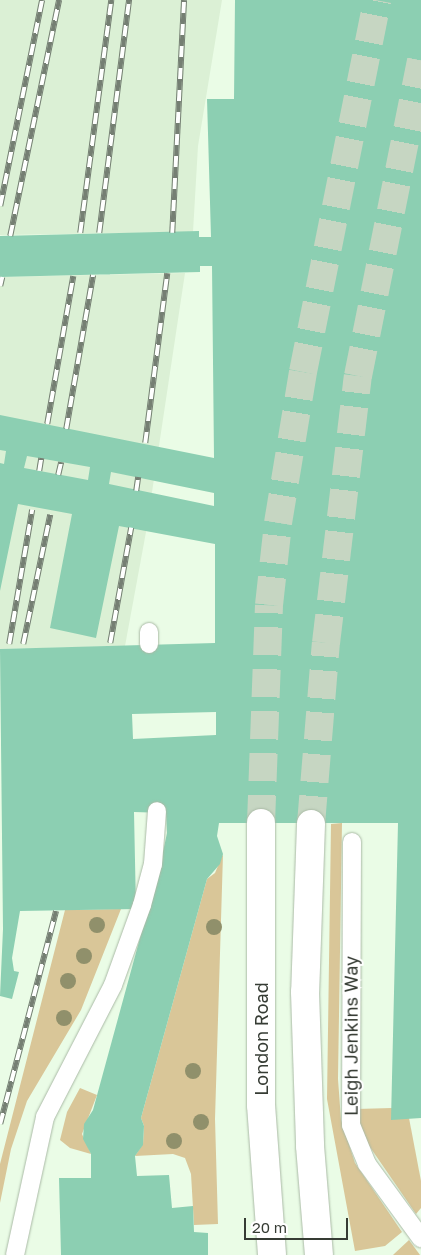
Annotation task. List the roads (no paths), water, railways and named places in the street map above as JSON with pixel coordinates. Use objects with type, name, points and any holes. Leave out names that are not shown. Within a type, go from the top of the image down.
[{"type":"main road","name":"London Road","points":[[261,824],[261,1105],[272,1255]]},
{"type":"main road","points":[[311,824],[305,992],[310,1146],[319,1255]]},
{"type":"lane","points":[[15,1255],[45,1117],[113,985],[142,905],[153,864],[157,811]]},
{"type":"lane","name":"Leigh Jenkins Way","points":[[352,842],[351,1125],[367,1164],[421,1238]]},
{"type":"tunnel","points":[[261,823],[269,605],[278,523],[303,372],[377,0]]},
{"type":"tunnel","points":[[311,824],[326,643],[358,376],[421,60]]},
{"type":"railway","points":[[0,206],[42,0]]},
{"type":"railway","points":[[10,236],[59,0]]},
{"type":"railway","points":[[80,233],[111,0]]},
{"type":"railway","points":[[99,233],[129,0]]},
{"type":"railway","points":[[172,233],[184,0]]},
{"type":"railway","points":[[145,443],[167,273]]},
{"type":"railway","points":[[66,429],[93,275]]},
{"type":"railway","points":[[47,424],[73,276]]},
{"type":"railway","points":[[0,286],[2,277]]},
{"type":"railway","points":[[39,471],[41,458]]},
{"type":"railway","points":[[58,475],[61,462]]},
{"type":"railway","points":[[136,491],[138,477]]},
{"type":"railway","points":[[9,644],[32,510]]},
{"type":"railway","points":[[23,644],[50,515]]},
{"type":"railway","points":[[110,643],[131,528]]},
{"type":"railway","points":[[0,1124],[56,911]]}]
